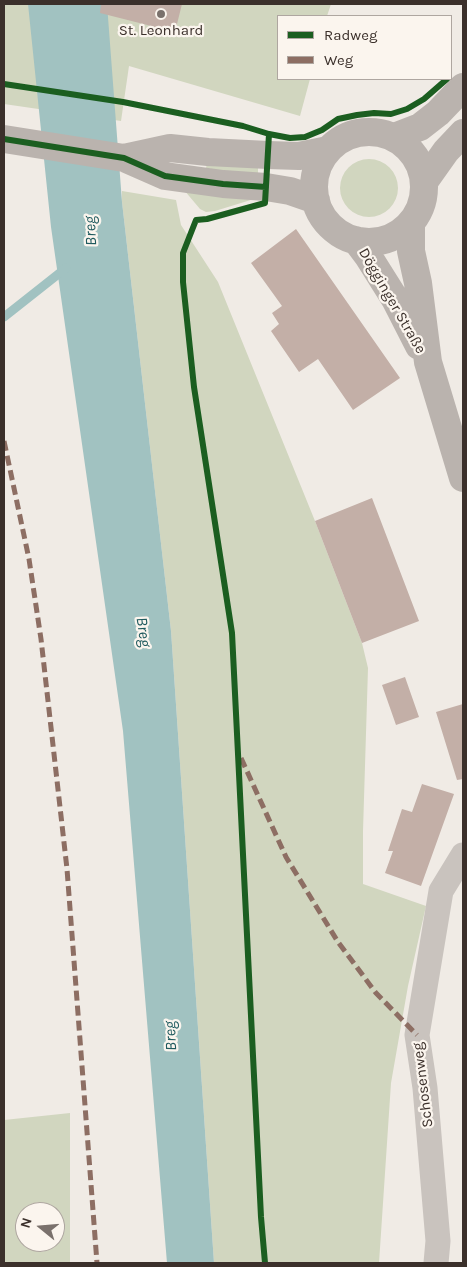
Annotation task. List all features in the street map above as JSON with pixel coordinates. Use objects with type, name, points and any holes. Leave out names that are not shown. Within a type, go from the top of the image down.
[{"type":"main road","points":[[394,137],[420,128],[438,113],[463,87]]},
{"type":"main road","points":[[368,132],[394,137],[409,149],[418,161],[424,182],[422,204],[411,224],[392,237],[378,241],[363,242],[348,238],[335,230],[325,220],[316,200],[315,177],[320,163],[328,150],[340,140],[354,134],[368,132]]},
{"type":"main road","points":[[424,182],[463,133]]},
{"type":"main road","points":[[4,139],[124,158],[165,176],[223,184],[266,187],[290,191],[316,200]]},
{"type":"main road","points":[[124,158],[170,148],[208,152],[299,156],[328,150]]},
{"type":"main road","name":"Dögginger Straße","points":[[411,224],[411,251],[418,284],[428,362],[463,478]]},
{"type":"main road","name":"Dögginger Straße","points":[[356,240],[395,299],[428,362]]},
{"type":"street","name":"Schosenweg","points":[[440,1256],[426,1088],[417,1036],[441,890],[463,855]]},
{"type":"green space","points":[[4,4],[331,4],[327,15],[277,15],[277,80],[310,80],[300,116],[129,66],[121,121],[4,104]]},
{"type":"green space","points":[[369,159],[385,164],[393,172],[398,188],[393,204],[385,212],[369,217],[353,212],[345,204],[340,188],[345,172],[353,164]]},
{"type":"green space","points":[[207,164],[258,164],[258,178],[206,168]]},
{"type":"green space","points":[[184,190],[254,199],[206,212],[200,209]]},
{"type":"green space","points":[[122,191],[176,200],[181,225],[218,282],[315,521],[362,643],[368,668],[363,884],[426,906],[408,986],[391,1083],[379,1263],[214,1263],[171,631]]},
{"type":"green space","points":[[70,1113],[70,1263],[4,1263],[4,1120]]},
{"type":"water","name":"Breg","points":[[28,4],[107,4],[122,202],[171,631],[214,1263],[167,1263],[123,731],[51,227]]},
{"type":"building","points":[[101,4],[182,4],[175,32],[100,13]]},
{"type":"building","points":[[296,229],[400,378],[353,410],[318,359],[299,372],[271,331],[279,324],[272,313],[282,306],[251,263]]},
{"type":"building","points":[[372,498],[419,621],[362,643],[315,521]]},
{"type":"building","points":[[405,677],[419,717],[396,725],[382,685]]},
{"type":"building","points":[[463,704],[463,779],[457,780],[436,712]]},
{"type":"building","points":[[422,784],[454,794],[421,886],[385,873],[393,851],[388,851],[402,809],[412,812]]},
{"type":"waterway","points":[[4,317],[66,268]]},
{"type":"marked path","points":[[4,441],[29,559],[41,639],[67,869],[97,1263]]},
{"type":"marked path","points":[[241,758],[286,857],[338,942],[376,993],[417,1035]]},
{"type":"cycle path","points":[[4,84],[123,102],[243,126],[290,138],[305,137],[322,130],[338,119],[374,113],[391,114],[407,109],[424,99],[446,80]]},
{"type":"cycle path","points":[[265,1263],[261,1217],[232,633],[194,387],[183,282],[183,253],[196,220],[207,219],[265,203],[269,134]]},
{"type":"cycle path","points":[[4,139],[124,158],[165,176],[223,184],[266,187]]},
{"type":"place","name":"St. Leonhard","points":[[161,14]]}]
